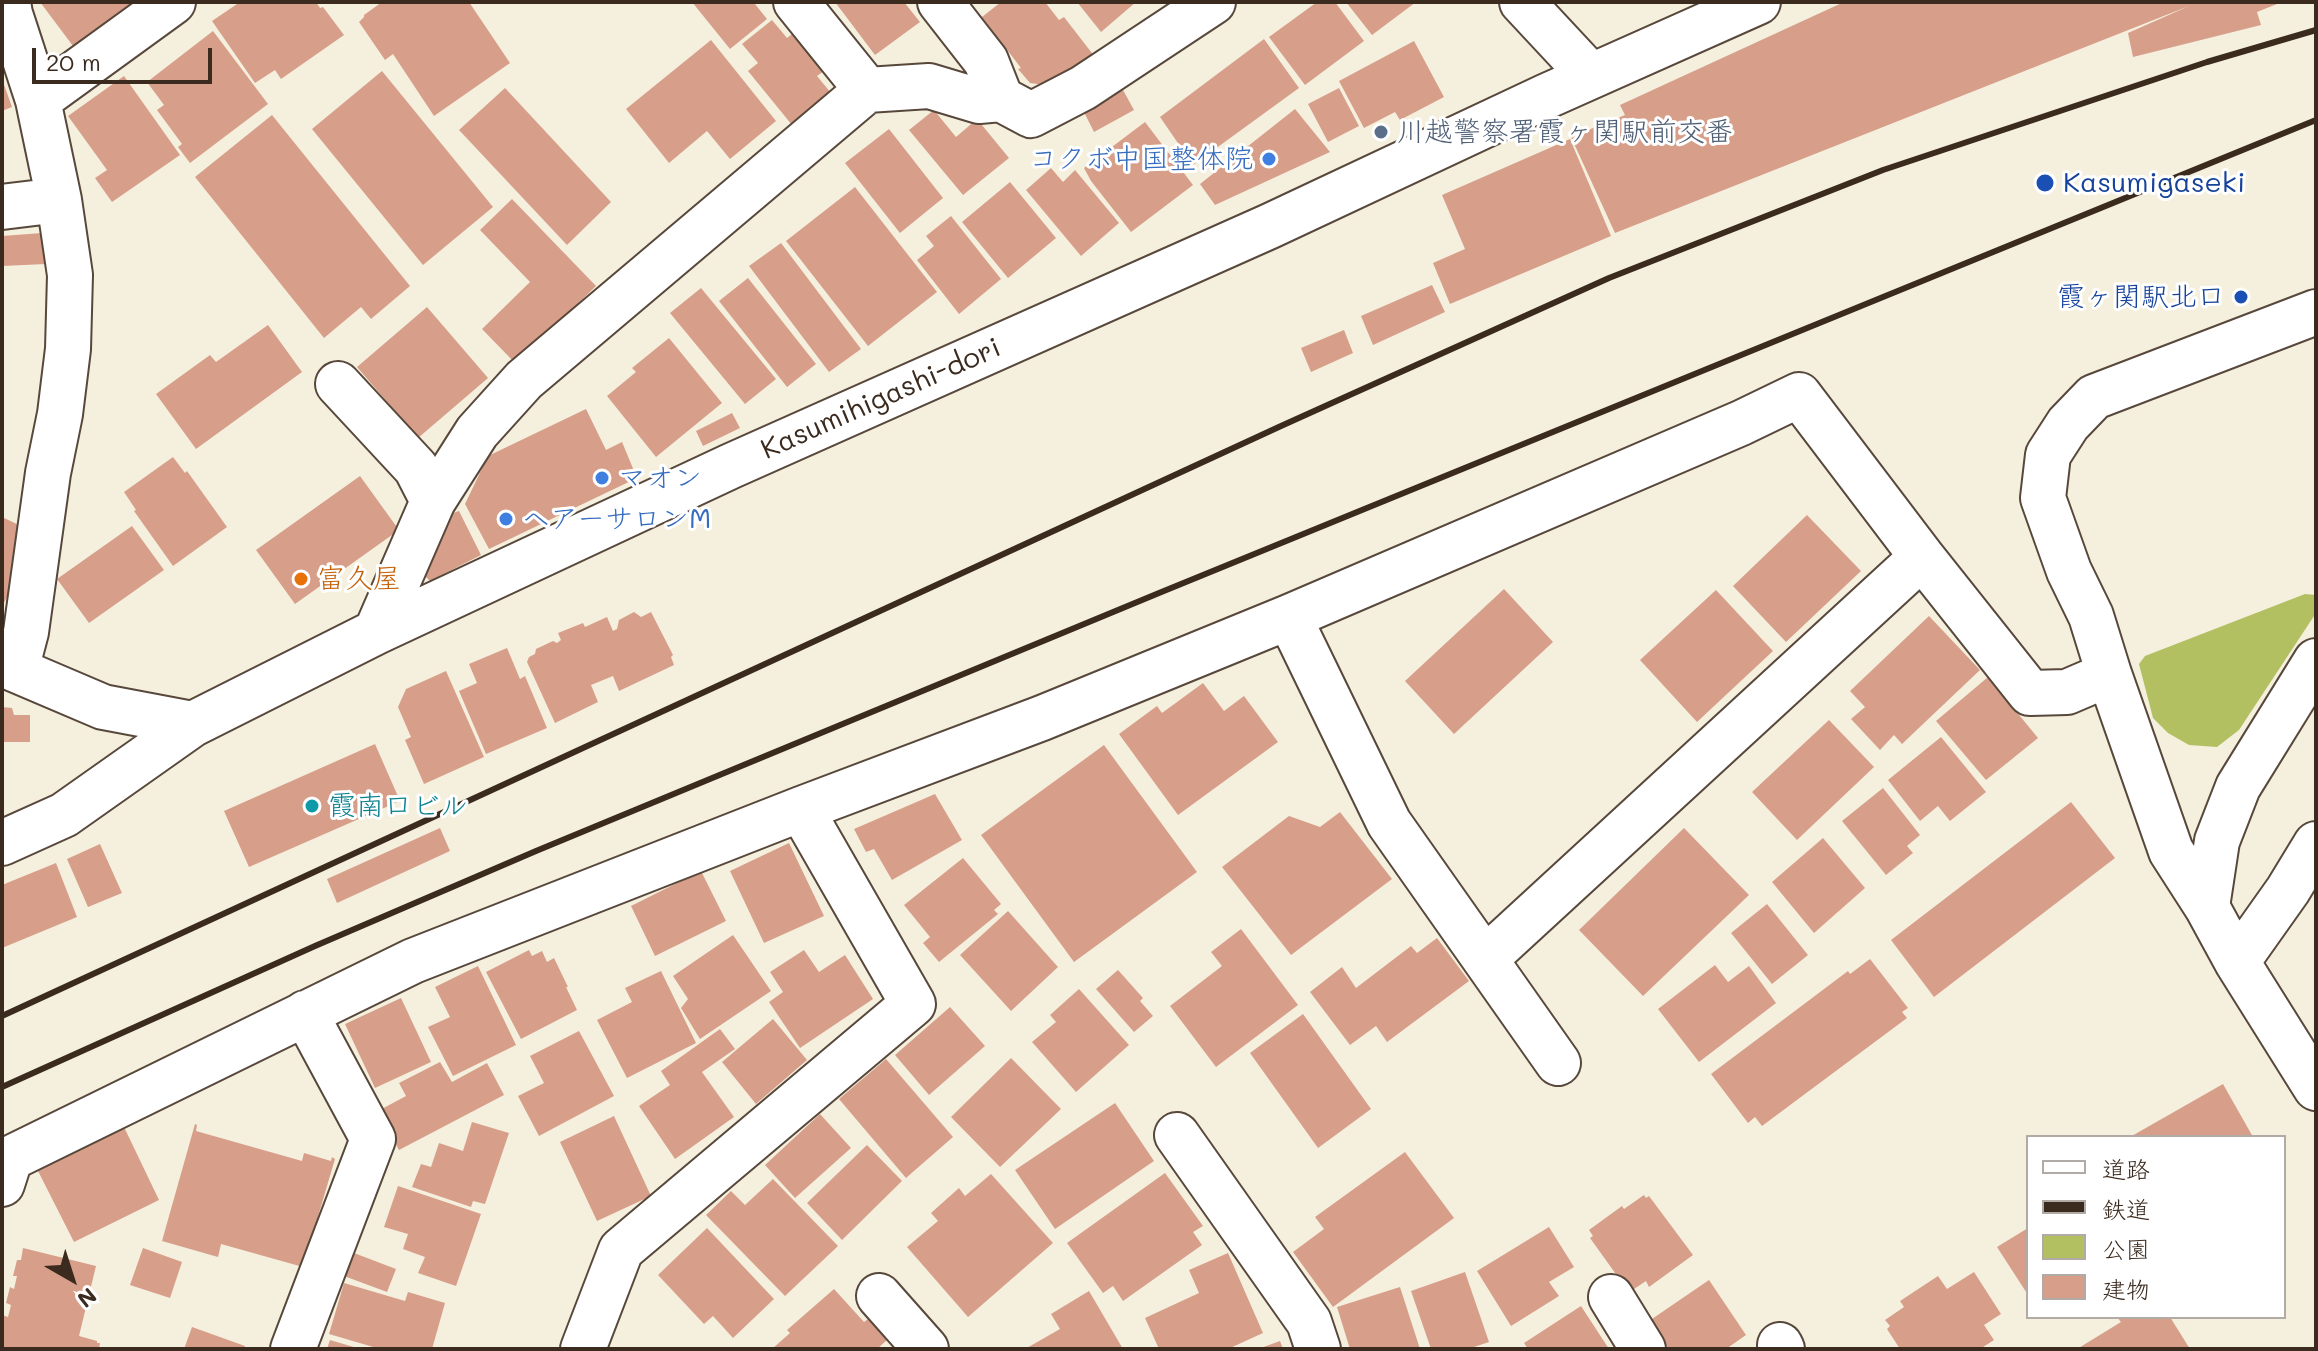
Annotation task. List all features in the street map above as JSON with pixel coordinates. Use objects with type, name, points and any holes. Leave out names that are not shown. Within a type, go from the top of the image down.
[{"type":"street","points":[[8,2],[38,100],[59,200],[70,275],[68,349],[26,632],[9,667],[103,707],[193,724]]},
{"type":"street","points":[[38,100],[173,2]]},
{"type":"street","points":[[796,2],[867,90]]},
{"type":"street","points":[[940,2],[986,61],[1001,99]]},
{"type":"street","points":[[1522,2],[1591,76]]},
{"type":"street","name":"Kasumihigashi-dori","points":[[2,843],[64,815],[193,724],[376,632],[731,466],[1270,226],[1591,76],[1758,2]]},
{"type":"street","points":[[376,632],[433,501],[477,432],[524,380],[867,90],[929,86],[979,101],[1001,99],[1031,115],[1083,88],[1196,7]]},
{"type":"street","points":[[2,207],[59,200]]},
{"type":"street","points":[[2316,312],[2094,397],[2068,424],[2048,455],[2043,498],[2069,571],[2091,616],[2171,851],[2316,1088]]},
{"type":"street","points":[[338,384],[416,468],[433,501]]},
{"type":"street","points":[[2,1184],[10,1159],[413,961],[1042,718],[1289,617],[1741,423],[1799,395],[2030,693],[2067,692],[2109,674]]},
{"type":"street","points":[[1485,959],[1922,557]]},
{"type":"street","points":[[1289,617],[1389,823],[1558,1063]]},
{"type":"street","points":[[2207,907],[2217,841],[2238,787],[2316,661]]},
{"type":"street","points":[[583,1349],[621,1250],[913,1004],[801,809]]},
{"type":"street","points":[[2237,962],[2316,844]]},
{"type":"street","points":[[293,1349],[373,1139],[305,1013]]},
{"type":"street","points":[[1177,1135],[1309,1322],[1318,1349]]},
{"type":"street","points":[[879,1296],[926,1349]]},
{"type":"street","points":[[1611,1297],[1643,1349]]},
{"type":"green space","points":[[2305,594],[2316,595],[2316,613],[2239,730],[2217,747],[2189,745],[2168,733],[2153,718],[2139,664],[2145,656]]},
{"type":"building","points":[[40,2],[134,2],[73,46]]},
{"type":"building","points":[[240,2],[316,2],[344,35],[281,79],[275,70],[255,83],[212,21]]},
{"type":"building","points":[[382,2],[469,2],[510,63],[434,116],[393,54],[385,60],[359,22]]},
{"type":"building","points":[[692,2],[757,2],[755,4],[767,19],[730,49]]},
{"type":"building","points":[[835,2],[904,2],[920,22],[875,55]]},
{"type":"building","points":[[1001,2],[1045,2],[1059,20],[1064,17],[1095,57],[1052,86],[1030,83],[982,17]]},
{"type":"building","points":[[1077,2],[1136,2],[1101,32]]},
{"type":"building","points":[[1317,2],[1335,2],[1364,41],[1305,85],[1269,37]]},
{"type":"building","points":[[1346,2],[1416,2],[1372,35]]},
{"type":"building","points":[[1844,2],[2282,2],[2257,12],[2261,25],[2133,57],[2128,33],[2189,6],[1615,233],[1571,137],[1625,115],[1620,105]]},
{"type":"building","points":[[772,20],[787,38],[797,30],[828,68],[817,76],[831,93],[792,125],[748,71],[758,63],[742,44]]},
{"type":"building","points":[[213,31],[268,104],[190,163],[178,147],[182,144],[157,110],[164,105],[147,82]]},
{"type":"building","points":[[1264,39],[1299,88],[1193,165],[1160,117]]},
{"type":"building","points":[[711,40],[776,121],[730,159],[707,131],[669,163],[626,109]]},
{"type":"building","points":[[1414,41],[1444,97],[1400,120],[1395,112],[1364,128],[1339,81]]},
{"type":"building","points":[[382,71],[493,207],[423,265],[312,129]]},
{"type":"building","points":[[124,76],[180,155],[112,202],[95,178],[107,170],[68,116]]},
{"type":"building","points":[[2,79],[12,107],[2,111]]},
{"type":"building","points":[[505,88],[611,202],[567,245],[459,130]]},
{"type":"building","points":[[1339,88],[1359,126],[1328,142],[1308,104]]},
{"type":"building","points":[[1123,90],[1134,110],[1094,132],[1084,112]]},
{"type":"building","points":[[1295,109],[1330,152],[1215,205],[1200,184]]},
{"type":"building","points":[[934,110],[956,137],[977,119],[1009,158],[963,195],[909,130]]},
{"type":"building","points":[[272,115],[410,286],[371,319],[361,307],[324,338],[195,177]]},
{"type":"building","points":[[1145,122],[1193,185],[1131,232],[1084,168]]},
{"type":"building","points":[[889,129],[943,198],[900,233],[845,163]]},
{"type":"building","points":[[1570,139],[1611,236],[1450,304],[1433,263],[1465,249],[1442,195]]},
{"type":"building","points":[[1051,168],[1063,182],[1075,170],[1119,223],[1081,256],[1026,190]]},
{"type":"building","points":[[1010,182],[1056,238],[1008,278],[962,222]]},
{"type":"building","points":[[855,187],[937,292],[868,346],[786,241]]},
{"type":"building","points":[[512,199],[596,286],[516,364],[482,329],[530,282],[480,230]]},
{"type":"building","points":[[951,216],[1001,279],[959,314],[917,260],[934,246],[926,236]]},
{"type":"building","points":[[42,233],[46,264],[2,266],[2,236]]},
{"type":"building","points":[[781,243],[861,349],[829,372],[749,266]]},
{"type":"building","points":[[748,278],[816,364],[787,387],[719,301]]},
{"type":"building","points":[[1432,285],[1445,312],[1373,345],[1361,316]]},
{"type":"building","points":[[701,288],[776,379],[745,404],[670,313]]},
{"type":"building","points":[[427,307],[488,378],[418,438],[357,367]]},
{"type":"building","points":[[268,325],[302,372],[196,449],[156,394],[210,355],[216,362]]},
{"type":"building","points":[[1344,330],[1353,353],[1311,372],[1301,348]]},
{"type":"building","points":[[669,338],[722,403],[656,457],[607,396],[636,372],[632,368]]},
{"type":"building","points":[[586,409],[606,450],[622,442],[637,478],[489,549],[465,504],[488,456]]},
{"type":"building","points":[[732,413],[740,428],[703,446],[696,431]]},
{"type":"building","points":[[173,457],[185,473],[187,471],[227,527],[173,566],[124,492]]},
{"type":"building","points":[[360,476],[399,530],[295,604],[256,550]]},
{"type":"building","points":[[459,511],[481,555],[430,581],[425,576],[453,513]]},
{"type":"building","points":[[1807,515],[1861,571],[1786,642],[1733,586]]},
{"type":"building","points":[[2,517],[21,526],[20,571],[2,607]]},
{"type":"building","points":[[132,526],[164,570],[89,623],[57,579]]},
{"type":"building","points":[[1504,589],[1553,642],[1454,734],[1405,681]]},
{"type":"building","points":[[1716,590],[1773,651],[1697,722],[1640,660]]},
{"type":"building","points":[[634,612],[641,617],[651,612],[673,655],[674,665],[619,691],[613,676],[591,685],[598,702],[555,723],[527,662],[529,657],[535,654],[536,649],[561,640],[558,633],[583,623],[585,627],[607,617],[613,631],[617,629],[619,620]]},
{"type":"building","points":[[1929,616],[1980,670],[1902,744],[1894,735],[1880,750],[1851,719],[1865,707],[1850,691]]},
{"type":"building","points":[[507,648],[520,679],[525,676],[547,728],[486,754],[459,691],[477,683],[469,664]]},
{"type":"building","points":[[446,671],[484,757],[424,784],[405,740],[411,737],[398,707],[406,689]]},
{"type":"building","points":[[1988,677],[2038,738],[1986,780],[1936,721]]},
{"type":"building","points":[[1203,683],[1224,711],[1244,696],[1278,742],[1178,815],[1119,734],[1157,706],[1162,713]]},
{"type":"building","points":[[2,707],[12,708],[14,715],[30,715],[30,742],[2,742]]},
{"type":"building","points":[[1829,720],[1874,767],[1797,840],[1752,792]]},
{"type":"building","points":[[1941,737],[1986,792],[1950,821],[1938,806],[1920,821],[1888,780]]},
{"type":"building","name":"霞南口ビル","points":[[375,744],[400,801],[249,867],[224,811]]},
{"type":"building","points":[[1104,745],[1197,872],[1074,962],[981,835]]},
{"type":"building","points":[[1883,788],[1920,835],[1907,846],[1913,853],[1886,875],[1842,821]]},
{"type":"building","points":[[935,794],[962,840],[892,880],[874,849],[866,852],[854,829]]},
{"type":"building","points":[[2071,802],[2115,858],[1934,997],[1891,940]]},
{"type":"building","points":[[1340,812],[1392,879],[1291,955],[1222,867],[1289,816],[1320,827]]},
{"type":"building","points":[[440,828],[450,851],[337,903],[327,879]]},
{"type":"building","points":[[1684,828],[1749,895],[1643,996],[1579,930]]},
{"type":"building","points":[[1823,838],[1865,888],[1814,933],[1772,882]]},
{"type":"building","points":[[789,843],[824,916],[764,943],[730,871]]},
{"type":"building","points":[[100,844],[122,893],[88,907],[67,859]]},
{"type":"building","points":[[963,858],[1001,904],[994,910],[998,914],[939,962],[923,943],[930,937],[904,905]]},
{"type":"building","points":[[56,863],[77,917],[2,948],[2,885]]},
{"type":"building","points":[[701,871],[726,921],[655,956],[631,906]]},
{"type":"building","points":[[1767,904],[1808,955],[1772,984],[1731,933]]},
{"type":"building","points":[[1008,911],[1058,967],[1011,1011],[960,955]]},
{"type":"building","points":[[1241,929],[1298,1005],[1216,1067],[1170,1006],[1222,966],[1211,952]]},
{"type":"building","points":[[733,935],[771,991],[700,1039],[681,1008],[688,999],[673,976]]},
{"type":"building","points":[[1437,938],[1469,981],[1387,1042],[1376,1026],[1350,1045],[1310,992],[1342,967],[1356,988],[1411,946],[1417,953]]},
{"type":"building","points":[[529,950],[532,956],[542,951],[547,962],[554,958],[577,1010],[521,1039],[486,972]]},
{"type":"building","points":[[804,950],[819,972],[845,955],[873,999],[800,1048],[769,1002],[783,992],[770,972]]},
{"type":"building","points":[[1870,959],[1908,1008],[1902,1012],[1907,1018],[1762,1126],[1755,1117],[1748,1123],[1711,1074],[1848,971],[1850,974]]},
{"type":"building","points":[[1715,965],[1728,982],[1749,966],[1776,1003],[1699,1062],[1658,1009]]},
{"type":"building","points":[[478,966],[516,1045],[453,1076],[428,1027],[450,1017],[435,987]]},
{"type":"building","points":[[1118,970],[1143,998],[1140,1001],[1153,1016],[1134,1032],[1096,989]]},
{"type":"building","points":[[661,971],[696,1043],[627,1078],[597,1020],[632,1002],[625,988]]},
{"type":"building","points":[[1079,989],[1129,1045],[1076,1092],[1032,1042],[1056,1022],[1050,1015]]},
{"type":"building","points":[[401,998],[431,1062],[375,1088],[345,1024]]},
{"type":"building","points":[[950,1007],[985,1046],[929,1095],[895,1055]]},
{"type":"building","points":[[1303,1014],[1371,1109],[1318,1148],[1250,1053]]},
{"type":"building","points":[[773,1019],[807,1060],[756,1104],[722,1062]]},
{"type":"building","points":[[720,1029],[735,1049],[702,1072],[734,1117],[675,1159],[639,1106],[670,1085],[661,1071]]},
{"type":"building","points":[[579,1031],[614,1096],[539,1136],[518,1096],[544,1083],[530,1056]]},
{"type":"building","points":[[1011,1058],[1061,1109],[1000,1167],[951,1117]]},
{"type":"building","points":[[886,1059],[953,1137],[906,1178],[839,1099]]},
{"type":"building","points":[[440,1062],[452,1082],[487,1063],[504,1095],[399,1150],[378,1111],[406,1096],[399,1083]]},
{"type":"building","points":[[2223,1084],[2252,1135],[2134,1135]]},
{"type":"building","points":[[1115,1103],[1154,1161],[1055,1229],[1015,1170]]},
{"type":"building","points":[[820,1114],[851,1148],[795,1198],[765,1165]]},
{"type":"building","points":[[614,1116],[651,1196],[597,1221],[560,1142]]},
{"type":"building","points":[[472,1122],[509,1133],[485,1204],[473,1201],[471,1207],[412,1187],[421,1164],[431,1167],[439,1143],[463,1151]]},
{"type":"building","points":[[195,1124],[196,1131],[302,1161],[304,1153],[331,1161],[332,1157],[335,1159],[303,1267],[221,1244],[218,1257],[162,1241]]},
{"type":"building","points":[[124,1127],[159,1200],[74,1242],[38,1171]]},
{"type":"building","points":[[867,1145],[902,1181],[842,1240],[807,1203]]},
{"type":"building","points":[[1405,1152],[1454,1218],[1333,1307],[1293,1252],[1324,1229],[1315,1217]]},
{"type":"building","points":[[1165,1173],[1203,1226],[1193,1232],[1202,1245],[1123,1301],[1113,1286],[1103,1293],[1067,1243]]},
{"type":"building","points":[[991,1174],[1053,1243],[968,1317],[907,1247],[938,1221],[931,1213],[959,1188],[965,1196]]},
{"type":"building","points":[[773,1179],[838,1246],[785,1296],[706,1215],[731,1191],[745,1205]]},
{"type":"building","points":[[398,1186],[481,1214],[456,1286],[418,1273],[425,1257],[403,1249],[408,1234],[384,1227]]},
{"type":"building","points":[[1644,1195],[1646,1198],[1649,1196],[1693,1255],[1649,1287],[1646,1281],[1631,1291],[1590,1238],[1593,1236],[1589,1230],[1622,1206],[1624,1209]]},
{"type":"building","points":[[1549,1227],[1574,1267],[1549,1282],[1559,1296],[1511,1326],[1477,1271]]},
{"type":"building","points":[[707,1228],[774,1299],[733,1338],[713,1316],[704,1324],[658,1275]]},
{"type":"building","points":[[2026,1229],[2026,1292],[1997,1247]]},
{"type":"building","points":[[23,1248],[96,1266],[79,1336],[97,1341],[100,1343],[99,1349],[2,1349],[2,1315],[8,1317],[11,1305],[6,1303],[10,1287],[14,1289],[17,1276],[13,1276]]},
{"type":"building","points":[[143,1248],[182,1262],[170,1298],[130,1285]]},
{"type":"building","points":[[354,1253],[396,1269],[387,1292],[344,1276]]},
{"type":"building","points":[[1228,1253],[1263,1333],[1228,1349],[1159,1349],[1145,1318],[1199,1293],[1189,1270]]},
{"type":"building","points":[[1465,1272],[1489,1342],[1468,1349],[1431,1349],[1411,1291]]},
{"type":"building","points":[[1974,1272],[2001,1314],[1984,1325],[1994,1340],[1980,1349],[1900,1349],[1885,1320],[1904,1307],[1900,1301],[1938,1276],[1947,1289]]},
{"type":"building","points":[[1709,1280],[1746,1335],[1726,1349],[1669,1349],[1649,1321]]},
{"type":"building","points":[[344,1283],[405,1301],[408,1292],[445,1303],[432,1349],[380,1349],[329,1334]]},
{"type":"building","points":[[1400,1287],[1420,1349],[1350,1349],[1337,1307]]},
{"type":"building","points":[[834,1289],[864,1322],[868,1319],[887,1340],[877,1349],[772,1349],[790,1333],[787,1330]]},
{"type":"building","points":[[1089,1291],[1123,1349],[1025,1349],[1060,1329],[1051,1314]]},
{"type":"building","points":[[1581,1306],[1609,1349],[1528,1349],[1524,1343]]},
{"type":"building","points":[[2119,1319],[2171,1319],[2190,1349],[2077,1349],[2121,1322]]},
{"type":"building","points":[[192,1327],[245,1346],[244,1349],[184,1349]]},
{"type":"building","points":[[330,1340],[357,1348],[357,1349],[327,1349]]},
{"type":"building","points":[[1280,1341],[1283,1349],[1258,1349]]},
{"type":"railway","points":[[2,1016],[1609,278],[1883,170],[2207,62],[2316,30]]},
{"type":"railway","points":[[2,1087],[315,946],[536,851],[2316,120]]},
{"type":"place","name":"川越警察署霞ヶ関駅前交番","points":[[1381,132]]},
{"type":"place","name":"コクボ中国整体院","points":[[1269,159]]},
{"type":"place","name":"Kasumigaseki","points":[[2045,183]]},
{"type":"place","name":"霞ヶ関駅北口","points":[[2241,297]]},
{"type":"place","name":"マオン","points":[[602,478]]},
{"type":"place","name":"ヘアーサロンM","points":[[506,519]]},
{"type":"place","name":"富久屋","points":[[301,579]]},
{"type":"place","name":"霞南口ビル","points":[[312,806]]}]
